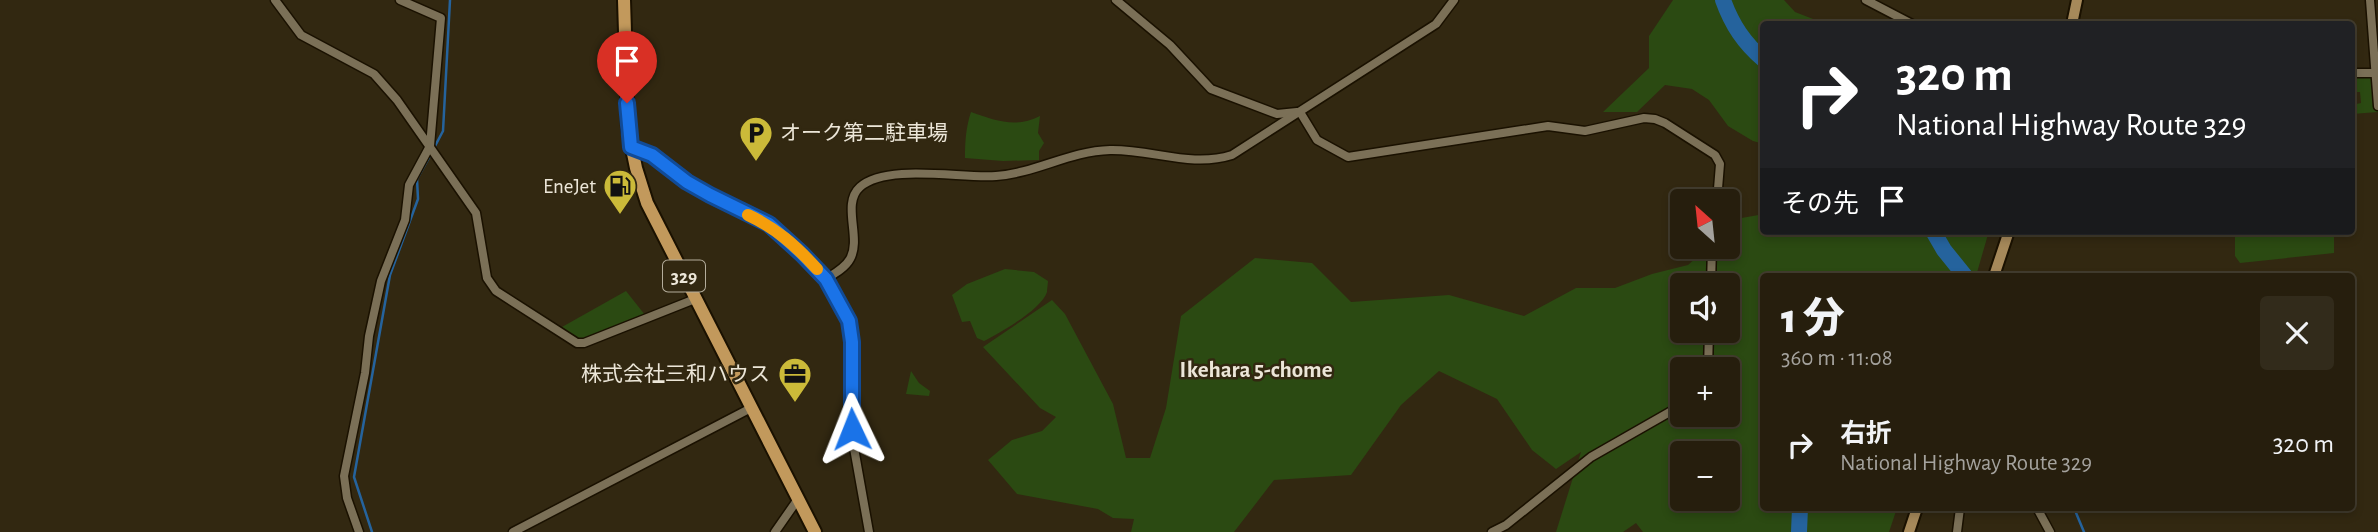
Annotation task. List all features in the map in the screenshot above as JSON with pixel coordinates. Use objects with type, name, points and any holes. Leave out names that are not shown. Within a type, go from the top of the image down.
[{"type":"highway","name":"329","points":[[624,0],[628,129],[652,216],[815,532]]},
{"type":"main road","points":[[2073,21],[2077,0]]},
{"type":"main road","points":[[1995,273],[2008,235]]},
{"type":"main road","points":[[1909,532],[1916,511]]},
{"type":"street","points":[[275,0],[301,35],[374,74],[397,100],[476,213],[487,278],[496,291],[577,343],[584,343],[695,299]]},
{"type":"street","points":[[359,532],[347,498],[344,476],[380,281],[405,220],[409,185],[430,147],[441,18],[400,0]]},
{"type":"street","points":[[1116,0],[1170,45],[1211,89],[1277,114],[1300,112]]},
{"type":"street","points":[[826,279],[851,258],[854,246],[853,201],[860,187],[870,181],[926,173],[998,176],[1084,152],[1102,150],[1149,153],[1178,159],[1218,160],[1232,155],[1436,23],[1454,0]]},
{"type":"street","points":[[1866,0],[1906,21]]},
{"type":"street","points":[[2370,0],[2378,106]]},
{"type":"street","points":[[2355,73],[2376,73]]},
{"type":"street","points":[[1300,112],[1317,140],[1348,157],[1548,127],[1585,131],[1644,118],[1655,119],[1715,155],[1720,164],[1718,189]]},
{"type":"street","points":[[631,147],[652,155],[687,182],[710,195],[769,224],[826,279],[849,321],[852,342],[851,410],[854,448],[869,532]]},
{"type":"street","points":[[513,532],[751,408]]},
{"type":"street","points":[[1492,532],[1506,525],[1591,457],[1670,412]]},
{"type":"street","points":[[775,532],[799,499]]},
{"type":"street","points":[[1957,532],[1960,511]]},
{"type":"street","points":[[2039,511],[2050,532]]},
{"type":"green space","points":[[1673,0],[1784,0],[1795,12],[1818,21],[1760,21],[1760,143],[1728,126],[1709,100],[1692,89],[1665,85],[1637,112],[1603,112],[1649,68],[1649,36]]},
{"type":"green space","points":[[2355,73],[2376,73],[2378,112],[2355,114],[2355,104],[2361,103],[2360,92],[2356,92]]},
{"type":"green space","points":[[971,112],[1014,123],[1040,116],[1038,133],[1044,143],[1039,151],[1039,160],[965,158],[966,134]]},
{"type":"green space","points":[[1760,215],[1760,235],[1988,235],[1977,273],[1760,273],[1760,511],[1896,511],[1889,532],[1643,532],[1636,523],[1623,532],[1556,532],[1581,452],[1556,469],[1532,450],[1497,399],[1439,371],[1401,405],[1351,475],[1274,480],[1234,532],[1131,532],[1134,519],[1113,518],[1098,509],[1017,494],[988,460],[1012,440],[1042,431],[1056,417],[1040,408],[983,347],[1052,300],[1065,314],[1113,404],[1126,458],[1150,458],[1166,408],[1181,316],[1255,258],[1312,263],[1351,302],[1449,295],[1524,316],[1576,288],[1615,288],[1652,274],[1688,265],[1695,259],[1740,259],[1740,218]]},
{"type":"green space","points":[[2235,235],[2334,235],[2334,253],[2240,263],[2235,256]]},
{"type":"green space","points":[[1005,269],[1034,272],[1048,281],[1047,292],[1044,299],[1029,313],[984,341],[977,338],[970,321],[962,322],[952,295],[967,284]]},
{"type":"green space","points":[[626,291],[645,315],[584,339],[579,339],[562,327]]},
{"type":"green space","points":[[911,371],[919,383],[930,391],[929,396],[906,394]]},
{"type":"waterway","points":[[434,148],[443,131],[450,0]]},
{"type":"waterway","points":[[1723,0],[1739,33],[1760,56]]},
{"type":"waterway","points":[[372,532],[354,477],[390,275],[418,199],[417,179],[431,154]]},
{"type":"waterway","points":[[1935,235],[1963,273]]},
{"type":"waterway","points":[[1799,532],[1800,511]]},
{"type":"waterway","points":[[2075,511],[2084,532]]},
{"type":"slow traffic","points":[[748,215],[769,224],[782,234],[817,269]]},
{"type":"place","name":"オーク第二駐車場","points":[[756,163]]},
{"type":"place","name":"EneJet","points":[[620,216]]},
{"type":"place","name":"株式会社三和ハウス","points":[[795,404]]},
{"type":"district","name":"Ikehara 5-chome","points":[[1256,369]]},
{"type":"route","points":[[627,103],[631,147],[652,155],[687,182],[710,195],[769,224],[826,279],[849,321],[852,342],[852,429]]}]
